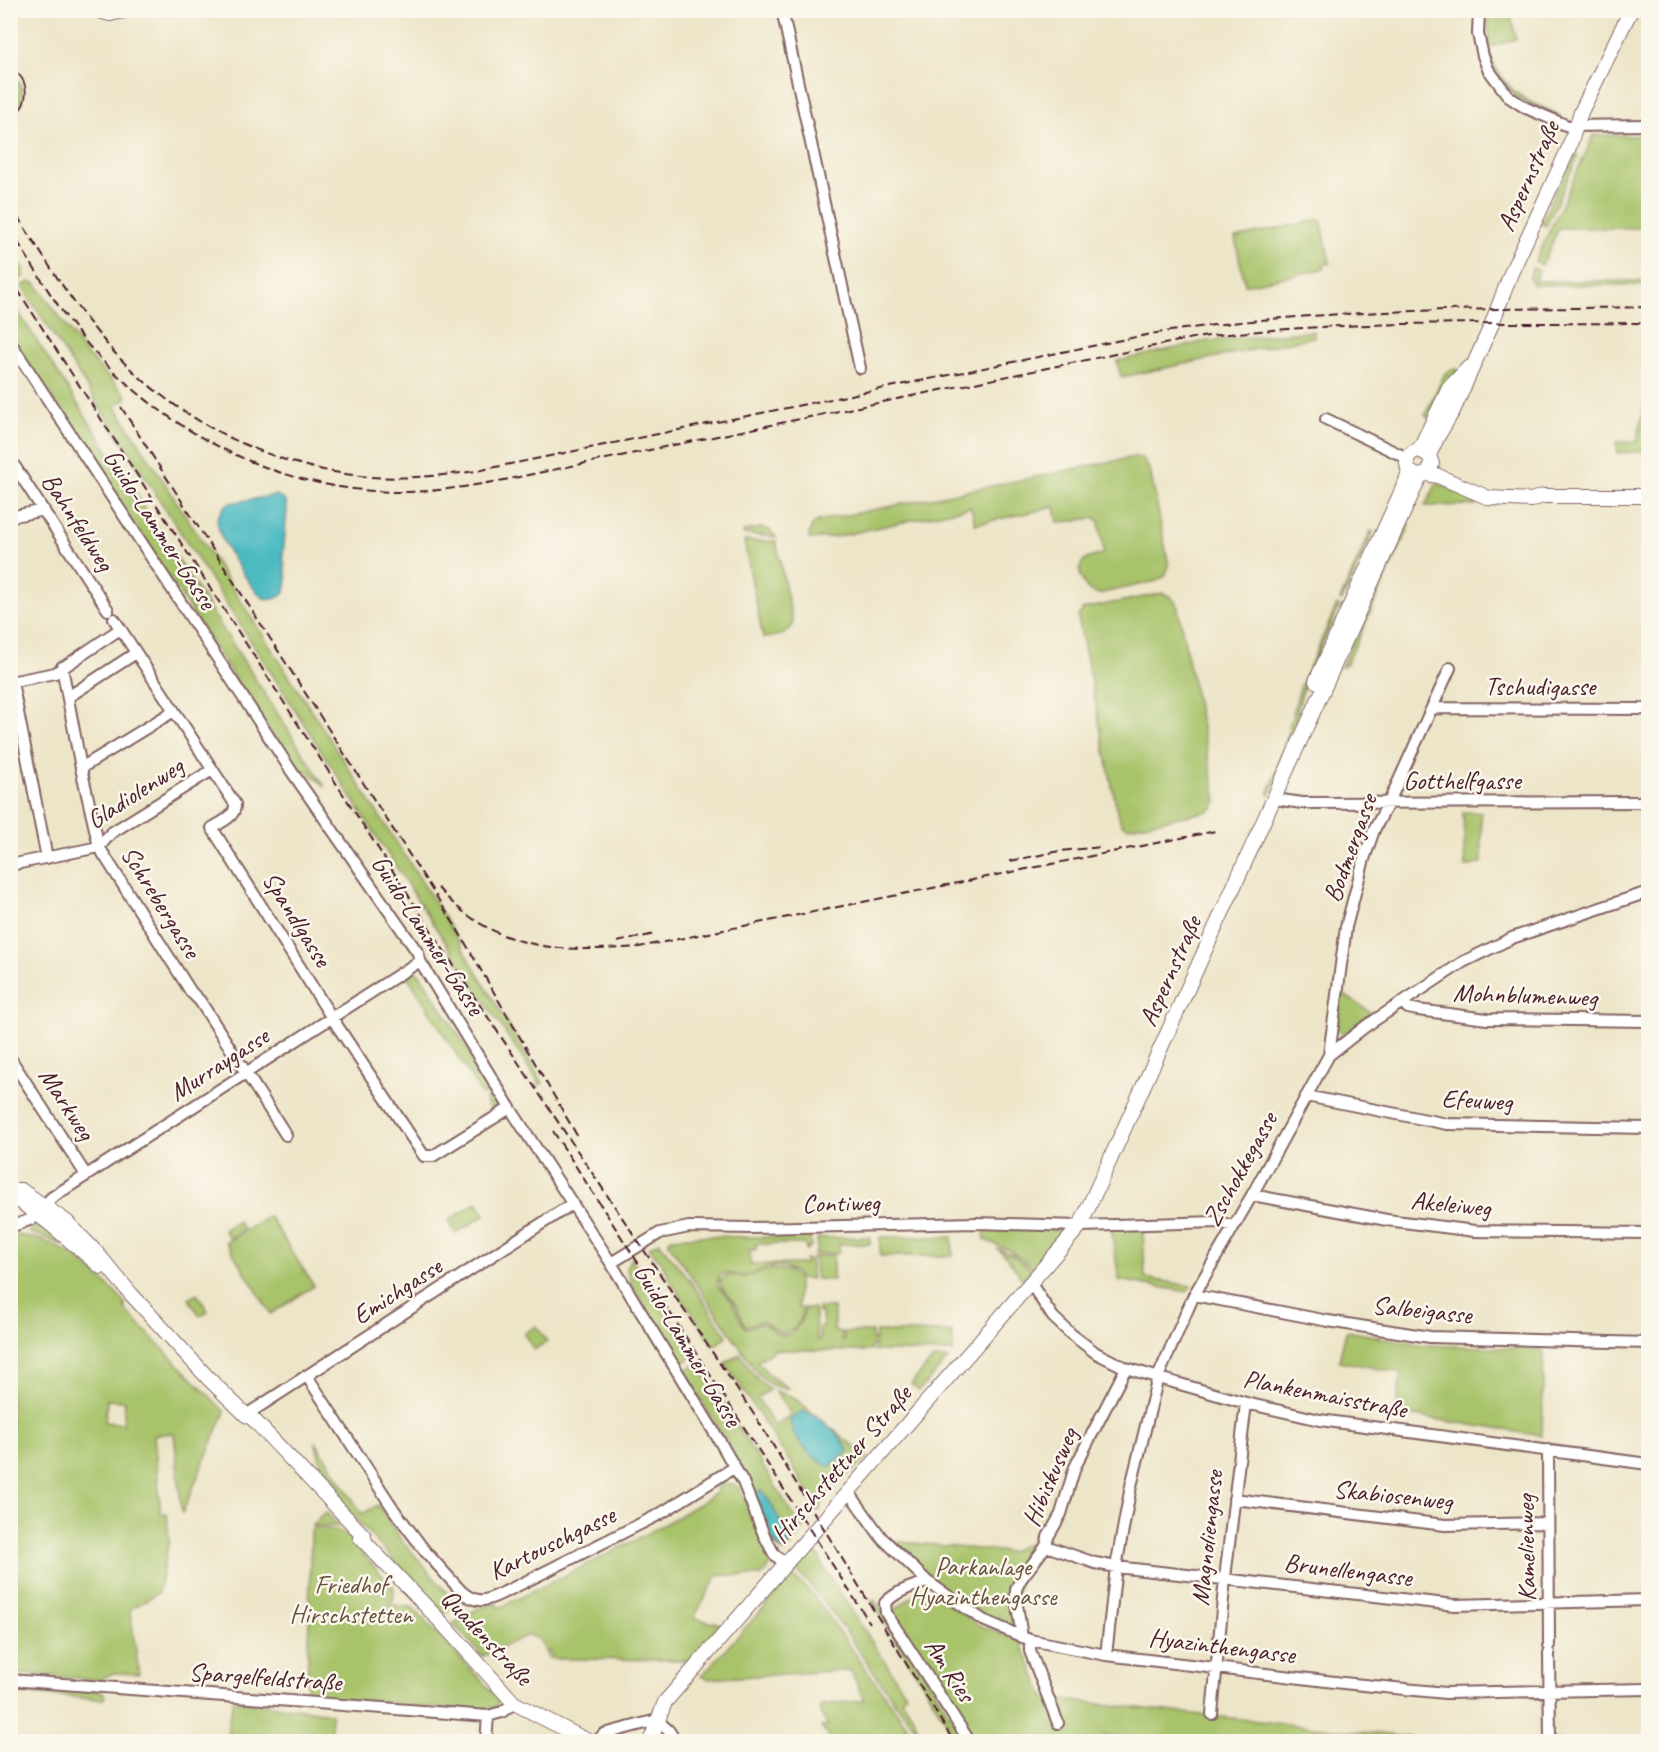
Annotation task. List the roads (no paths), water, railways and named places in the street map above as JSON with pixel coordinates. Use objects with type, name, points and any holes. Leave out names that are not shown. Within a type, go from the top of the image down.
[{"type":"main road","points":[[96,10],[110,14],[128,10]]},
{"type":"main road","name":"Aspernstraße","points":[[1080,1226],[1275,799],[1420,463],[1453,411],[1491,326],[1511,273],[1568,150],[1602,68],[1631,10]]},
{"type":"main road","points":[[1420,463],[1438,476],[1489,498],[1531,500],[1544,496],[1648,496]]},
{"type":"main road","name":"Quadenstraße","points":[[10,1190],[21,1190],[40,1210],[67,1222],[209,1379],[246,1415],[249,1423],[443,1624],[514,1703],[590,1742]]},
{"type":"main road","name":"Hirschstettner Straße","points":[[650,1742],[665,1702],[1080,1226]]},
{"type":"street","points":[[782,10],[860,368]]},
{"type":"street","points":[[1479,10],[1478,34],[1483,56],[1495,80],[1509,97],[1561,125],[1576,127],[1648,125]]},
{"type":"street","name":"Guido-Lammer-Gasse","points":[[10,342],[285,762],[418,953],[420,961],[510,1108],[611,1263],[735,1467],[774,1554],[785,1564]]},
{"type":"street","points":[[1326,419],[1420,463]]},
{"type":"street","name":"Bahnfeldweg","points":[[10,459],[120,629]]},
{"type":"street","points":[[10,517],[44,510]]},
{"type":"street","points":[[47,858],[11,682],[54,673],[120,629]]},
{"type":"street","name":"Spandlgasse","points":[[120,629],[235,804],[236,809],[233,814],[212,828],[332,1018],[424,1155],[433,1156],[510,1108]]},
{"type":"street","points":[[68,697],[136,653]]},
{"type":"street","name":"Schrebergasse","points":[[62,667],[99,847],[191,992],[200,1001],[286,1135]]},
{"type":"street","name":"Bodmergasse","points":[[1329,1055],[1346,927],[1364,859],[1374,830],[1450,668]]},
{"type":"street","name":"Tschudigasse","points":[[1432,708],[1648,709]]},
{"type":"street","points":[[81,768],[174,711]]},
{"type":"street","name":"Gladiolenweg","points":[[10,865],[99,847],[111,833],[212,770]]},
{"type":"street","name":"Gotthelfgasse","points":[[1275,799],[1302,802],[1648,802]]},
{"type":"street","name":"Zschokkegasse","points":[[1106,1655],[1116,1567],[1138,1452],[1158,1377],[1194,1295],[1329,1055],[1366,1026],[1463,962],[1512,938],[1648,892]]},
{"type":"street","name":"Murraygasse","points":[[10,1227],[32,1219],[51,1198],[420,961]]},
{"type":"street","name":"Mohnblumenweg","points":[[1402,1002],[1408,1008],[1487,1020],[1648,1021]]},
{"type":"street","name":"Markweg","points":[[10,1058],[86,1175]]},
{"type":"street","name":"Efeuweg","points":[[1306,1096],[1447,1124],[1648,1128]]},
{"type":"street","name":"Akeleiweg","points":[[1252,1195],[1387,1220],[1475,1231],[1648,1233]]},
{"type":"street","name":"Emichgasse","points":[[246,1415],[572,1204]]},
{"type":"street","name":"Contiweg","points":[[611,1263],[657,1235],[681,1227],[773,1228],[970,1223],[1080,1226],[1217,1222],[1234,1226]]},
{"type":"street","name":"Plankenmaisstraße","points":[[1031,1284],[1053,1317],[1071,1334],[1096,1353],[1126,1368],[1246,1403],[1320,1420],[1648,1464]]},
{"type":"street","name":"Salbeigasse","points":[[1194,1295],[1328,1321],[1430,1337],[1648,1343]]},
{"type":"street","name":"Hibiskusweg","points":[[1058,1723],[1026,1639],[1016,1599],[1016,1589],[1046,1546],[1048,1537],[1061,1514],[1075,1467],[1126,1368]]},
{"type":"street","name":"Kartouschgasse","points":[[307,1376],[419,1543],[461,1591],[478,1601],[511,1589],[651,1519],[735,1467]]},
{"type":"street","name":"Magnoliengasse","points":[[1212,1714],[1225,1578],[1246,1403]]},
{"type":"street","name":"Kamelienweg","points":[[1548,1450],[1550,1739]]},
{"type":"street","name":"Hyazinthengasse","points":[[848,1491],[881,1537],[928,1582],[982,1620],[1026,1639],[1106,1655],[1446,1693],[1648,1689]]},
{"type":"street","name":"Skabiosenweg","points":[[1234,1499],[1445,1525],[1548,1522]]},
{"type":"street","name":"Brunellengasse","points":[[1046,1546],[1095,1563],[1116,1567],[1455,1605],[1648,1600]]},
{"type":"street","name":"Am Ries","points":[[928,1582],[893,1595],[885,1603],[886,1613],[970,1742]]},
{"type":"street","name":"Spargelfeldstraße","points":[[10,1680],[488,1716]]},
{"type":"street","points":[[486,1742],[488,1716],[502,1712],[514,1703]]},
{"type":"street","points":[[596,1742],[604,1734],[657,1720],[669,1731],[676,1742]]},
{"type":"water","points":[[277,495],[286,502],[287,510],[283,556],[287,579],[285,592],[278,598],[270,600],[260,595],[236,563],[219,531],[217,519],[224,507],[230,503]]},
{"type":"water","points":[[803,1411],[829,1427],[841,1439],[848,1451],[829,1467],[816,1459],[794,1434],[790,1419]]},
{"type":"water","points":[[761,1490],[769,1500],[789,1538],[789,1544],[783,1549],[773,1541],[762,1516],[755,1494]]},
{"type":"tram line","points":[[10,68],[22,79],[26,93],[22,107],[10,119]]},
{"type":"railway","points":[[10,205],[56,276],[93,327],[132,370],[161,395],[192,417],[226,436],[261,451],[334,472],[371,477],[424,477],[476,471],[1151,334],[1213,325],[1337,314],[1648,307]]},
{"type":"railway","points":[[10,230],[79,334],[122,379],[157,408],[194,433],[234,454],[275,471],[318,483],[363,490],[408,492],[492,482],[1193,338],[1364,325],[1648,323]]},
{"type":"railway","points":[[10,278],[465,983],[757,1419],[954,1742]]},
{"type":"railway","points":[[121,407],[456,927],[579,1139]]},
{"type":"railway","points":[[438,888],[460,909],[483,925],[506,936],[556,947],[582,949],[639,947],[1216,831]]},
{"type":"railway","points":[[1010,861],[1060,851],[1102,847]]},
{"type":"railway","points":[[617,942],[655,934]]},
{"type":"railway","points":[[553,1131],[870,1623]]},
{"type":"park label","name":"Parkanlage Hyazinthengasse","points":[[983,1581]]},
{"type":"park label","name":"Friedhof Hirschstetten","points":[[351,1599]]}]
